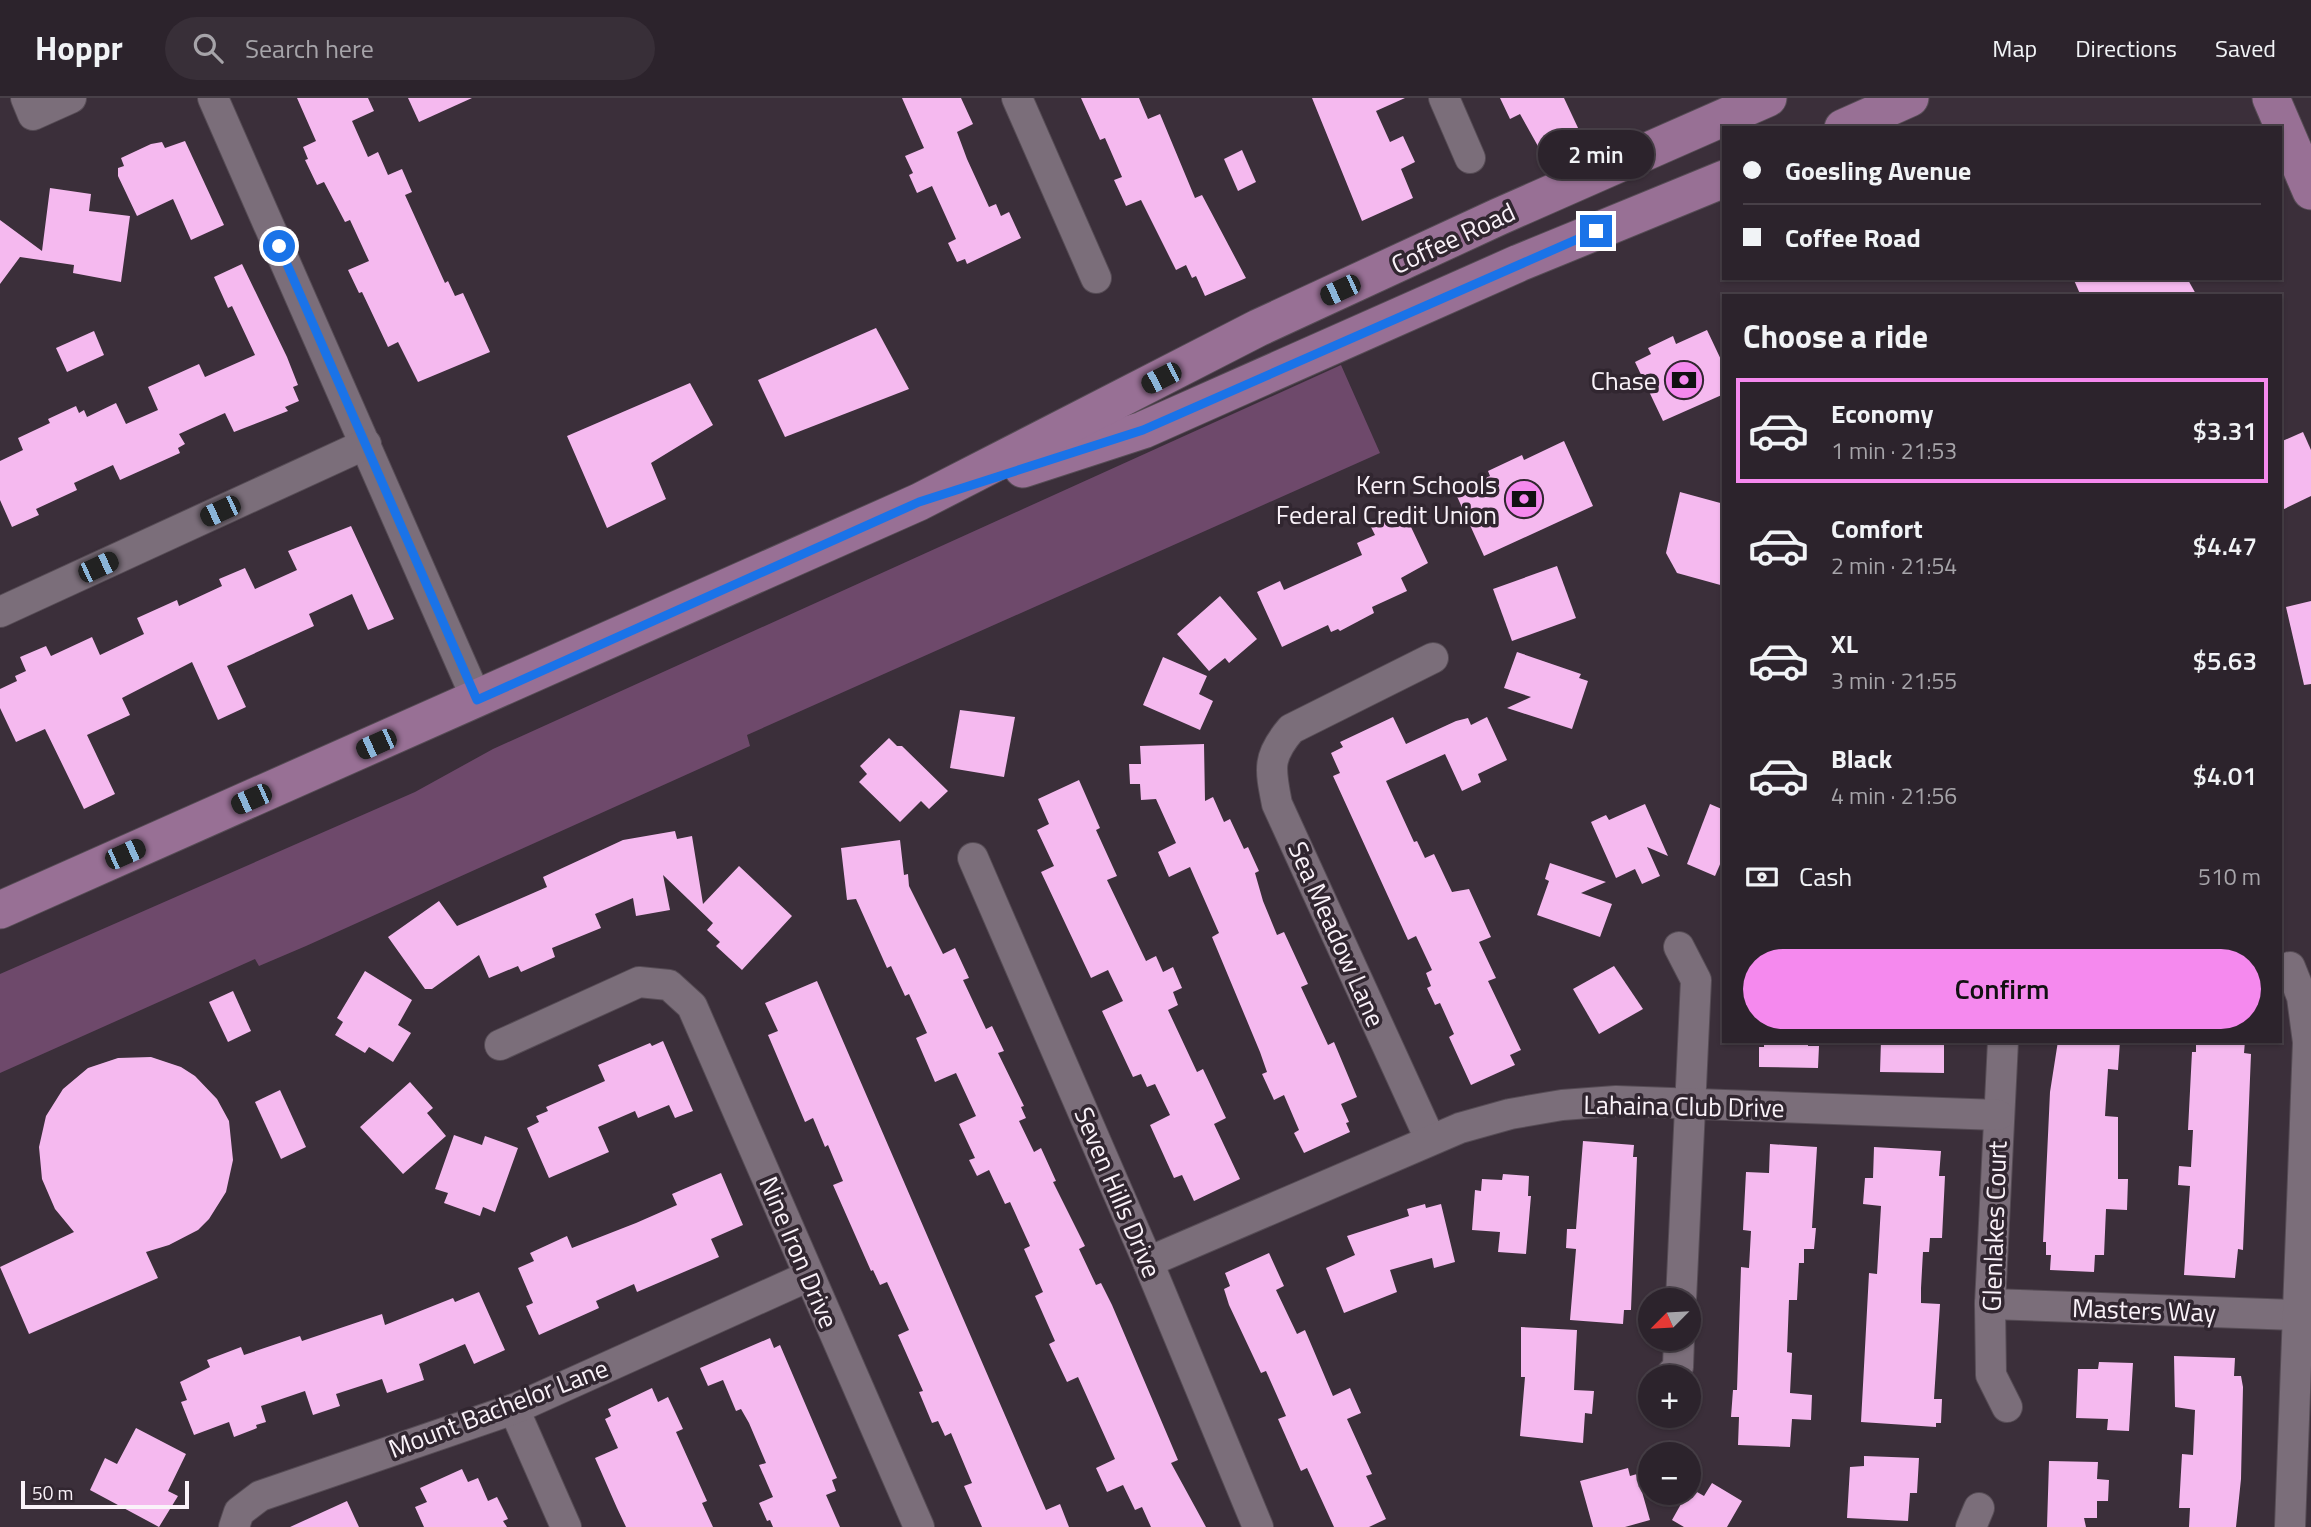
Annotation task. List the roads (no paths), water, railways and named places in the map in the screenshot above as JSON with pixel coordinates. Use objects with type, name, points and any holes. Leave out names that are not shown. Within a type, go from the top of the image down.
[{"type":"main road","name":"Coffee Road","points":[[0,910],[919,502],[1258,328],[1498,217],[1768,98]]},
{"type":"main road","points":[[1847,126],[1910,98]]},
{"type":"main road","points":[[2271,98],[2311,191]]},
{"type":"main road","name":"Coffee Road","points":[[919,502],[1143,430],[1519,263],[1722,179]]},
{"type":"street","points":[[30,106],[71,98]]},
{"type":"street","points":[[213,98],[477,700]]},
{"type":"street","points":[[1017,98],[1096,278]]},
{"type":"street","points":[[1444,98],[1470,158]]},
{"type":"street","points":[[0,612],[366,444]]},
{"type":"street","name":"Sea Meadow Lane","points":[[1430,1139],[1277,804],[1270,766],[1276,746],[1291,729],[1433,658]]},
{"type":"street","name":"Seven Hills Drive","points":[[973,858],[1148,1262],[1258,1527]]},
{"type":"street","points":[[1679,947],[1696,980],[1682,1288]]},
{"type":"street","points":[[2290,967],[2302,997],[2308,1041],[2290,1527]]},
{"type":"street","name":"Nine Iron Drive","points":[[500,1045],[639,982],[668,985],[692,1006],[919,1527]]},
{"type":"street","name":"Glenlakes Court","points":[[2003,1043],[1990,1304],[1991,1375],[2007,1407]]},
{"type":"street","name":"Lahaina Club Drive","points":[[1148,1262],[1430,1139],[1510,1114],[1562,1105],[1616,1101],[1998,1115]]},
{"type":"street","name":"Mount Bachelor Lane","points":[[234,1527],[239,1512],[260,1496],[514,1409],[809,1276]]},
{"type":"street","name":"Masters Way","points":[[1990,1304],[2297,1315]]},
{"type":"street","points":[[514,1409],[566,1527]]},
{"type":"place","name":"Chase","points":[[1684,380]]},
{"type":"place","name":"Kern Schools Federal Credit Union","points":[[1524,499]]}]
